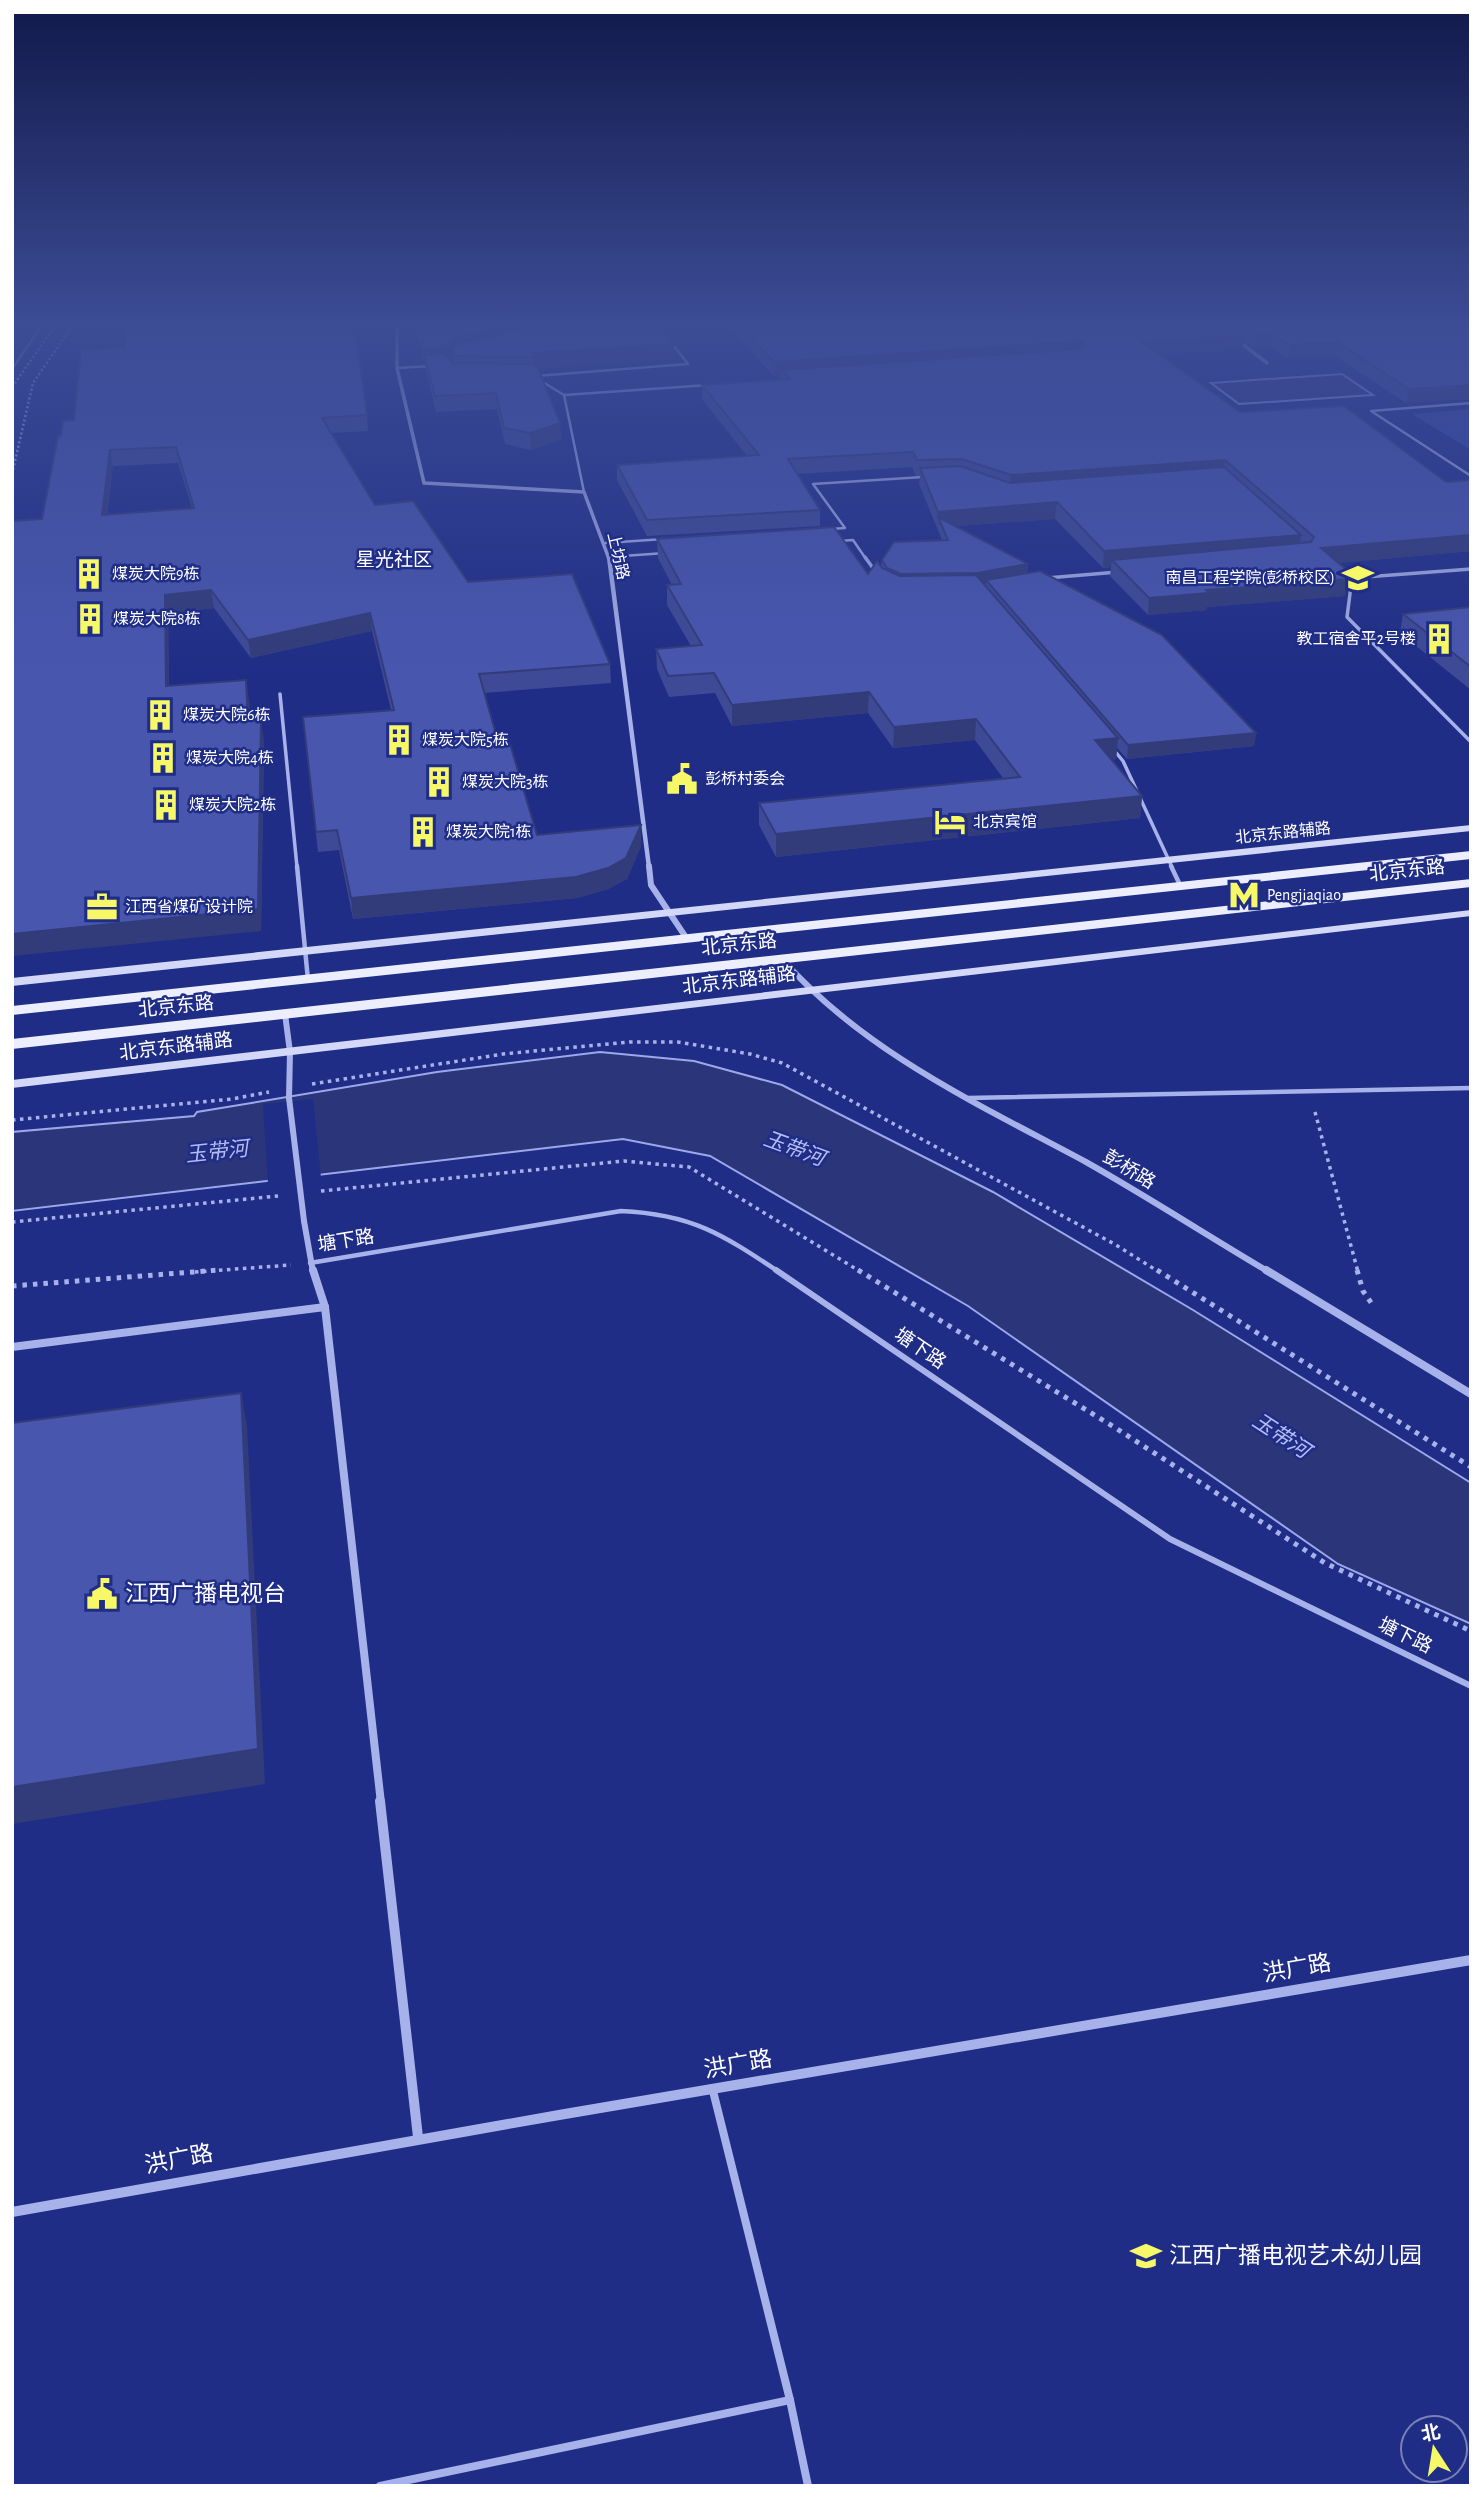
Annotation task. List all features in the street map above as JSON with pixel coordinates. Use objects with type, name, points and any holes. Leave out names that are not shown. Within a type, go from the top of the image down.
[{"type":"main road","name":"北京东路辅路","points":[[12,982],[1471,828]]},
{"type":"main road","name":"北京东路","points":[[12,1011],[1471,855]]},
{"type":"main road","name":"北京东路","points":[[12,1044],[1471,883]]},
{"type":"main road","name":"北京东路辅路","points":[[12,1084],[1471,913]]},
{"type":"street","points":[[414,439],[424,483],[583,492]]},
{"type":"street","name":"上坊路","points":[[583,492],[609,558],[651,886],[687,939]]},
{"type":"street","name":"彭桥路","points":[[782,959],[810,991],[892,1056],[1092,1167],[1471,1394]]},
{"type":"street","points":[[285,1014],[290,1052],[289,1098],[310,1263],[325,1307],[418,2137]]},
{"type":"street","points":[[12,1347],[325,1307]]},
{"type":"street","name":"洪广路","points":[[12,2212],[418,2137],[713,2091],[1471,1960]]},
{"type":"lane","points":[[573,439],[583,492]]},
{"type":"lane","points":[[1413,439],[1471,476]]},
{"type":"lane","points":[[876,573],[813,484],[934,477]]},
{"type":"lane","points":[[818,530],[845,528]]},
{"type":"lane","points":[[605,543],[672,539]]},
{"type":"lane","points":[[826,542],[853,540]]},
{"type":"lane","points":[[609,558],[677,552]]},
{"type":"lane","points":[[1471,569],[1352,578],[1347,617],[1471,742]]},
{"type":"lane","points":[[1038,579],[1131,570]]},
{"type":"lane","points":[[280,694],[308,980]]},
{"type":"lane","points":[[1106,741],[1123,761],[1181,887]]},
{"type":"lane","points":[[968,1098],[1471,1088]]},
{"type":"lane","name":"塘下路","points":[[310,1263],[621,1211],[662,1213],[724,1235],[1170,1539],[1471,1686]]},
{"type":"lane","points":[[713,2091],[790,2400],[808,2486]]},
{"type":"lane","points":[[380,2486],[790,2400]]},
{"type":"path","points":[[12,474],[20,439]]},
{"type":"path","points":[[12,1120],[232,1099],[503,1054],[630,1042],[678,1042],[750,1054],[782,1063],[1093,1232],[1471,1467]]},
{"type":"path","points":[[1309,1091],[1363,1291],[1378,1313]]},
{"type":"path","points":[[318,1192],[624,1161],[689,1167],[1102,1420],[1325,1563],[1471,1631]]},
{"type":"path","points":[[12,1222],[290,1194]]},
{"type":"path","points":[[12,1286],[310,1263]]},
{"type":"shaded area","points":[[1452,439],[1471,439],[1471,450]]},
{"type":"water","name":"玉带河","points":[[600,1052],[694,1061],[782,1085],[993,1192],[1193,1310],[1471,1483],[1471,1624],[1338,1564],[968,1306],[710,1156],[623,1139],[12,1211],[12,1132],[194,1116],[197,1112],[437,1072]]},
{"type":"pier","points":[[313,1099],[321,1178],[268,1184],[263,1104]]},
{"type":"building","points":[[58,439],[335,439],[375,505],[413,501],[468,582],[572,574],[610,664],[479,674],[499,745],[510,744],[537,835],[641,825],[626,858],[608,868],[576,877],[351,898],[337,830],[316,832],[303,717],[394,710],[370,613],[248,640],[211,590],[165,595],[166,686],[246,680],[248,720],[261,721],[258,909],[12,934],[12,521],[42,519]],"holes":[[[176,447],[194,508],[102,515],[110,450]]]},
{"type":"building","points":[[746,439],[1388,439],[1446,482],[1471,480],[1471,535],[1321,548],[1349,572],[1348,579],[1206,590],[1209,593],[1149,598],[1112,560],[1311,542],[1314,537],[1225,460],[1011,475],[962,459],[917,460],[913,452],[788,459],[820,510],[647,520],[617,465],[759,455]]},
{"type":"building","points":[[960,466],[1010,483],[1224,467],[1301,535],[1104,551],[1057,502],[938,512],[920,468]]},
{"type":"building","points":[[938,517],[1028,564],[977,573],[901,574],[887,568],[882,560],[894,542],[948,540]]},
{"type":"building","points":[[834,527],[868,574],[877,561],[882,568],[900,576],[976,575],[1118,738],[1095,740],[1142,796],[776,834],[759,803],[1020,777],[976,719],[894,727],[869,692],[732,705],[714,673],[668,676],[656,649],[702,645],[667,585],[681,584],[657,539]]},
{"type":"building","points":[[1040,571],[1162,635],[1256,733],[1128,745],[986,580]]},
{"type":"building","points":[[1471,607],[1471,667],[1403,614]]},
{"type":"building","points":[[241,1393],[258,1749],[12,1787],[12,1423]]},
{"type":"place","name":"煤炭大院9栋","points":[[89,574]]},
{"type":"place","name":"南昌工程学院(彭桥校区)","points":[[1358,578]]},
{"type":"place","name":"煤炭大院8栋","points":[[90,619]]},
{"type":"place","name":"教工宿舍平2号楼","points":[[1439,639]]},
{"type":"place","name":"煤炭大院6栋","points":[[160,715]]},
{"type":"place","name":"煤炭大院5栋","points":[[399,740]]},
{"type":"place","name":"煤炭大院4栋","points":[[163,758]]},
{"type":"place","name":"彭桥村委会","points":[[682,779]]},
{"type":"place","name":"煤炭大院3栋","points":[[439,782]]},
{"type":"place","name":"煤炭大院2栋","points":[[166,805]]},
{"type":"place","name":"北京宾馆","points":[[950,822]]},
{"type":"place","name":"煤炭大院1栋","points":[[423,832]]},
{"type":"place","name":"Pengjiaqiao","points":[[1244,895]]},
{"type":"place","name":"江西省煤矿设计院","points":[[102,907]]},
{"type":"place","name":"江西广播电视台","points":[[102,1594]]},
{"type":"place","name":"江西广播电视艺术幼儿园","points":[[1146,2256]]},
{"type":"district","name":"星光社区","points":[[394,560]]}]
